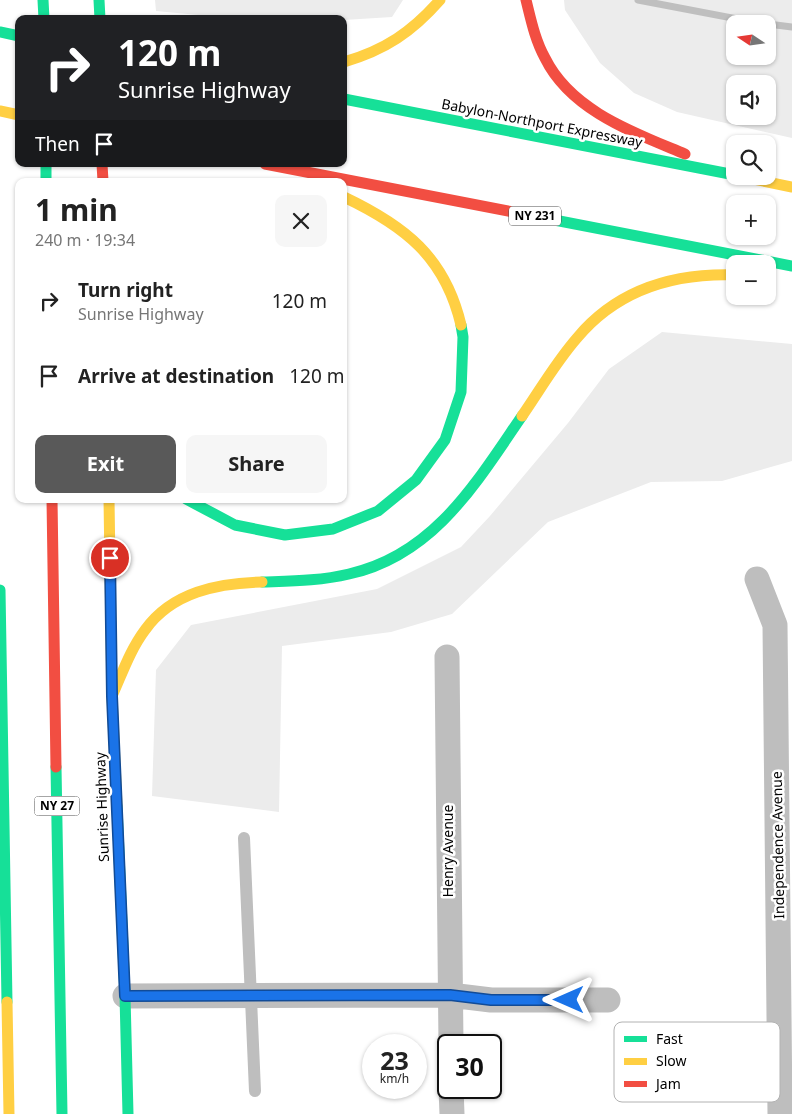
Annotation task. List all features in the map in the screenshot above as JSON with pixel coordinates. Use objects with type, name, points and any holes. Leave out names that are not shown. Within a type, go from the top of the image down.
[{"type":"main road","points":[[43,0],[44,15]]},
{"type":"main road","points":[[99,0],[100,15]]},
{"type":"main road","points":[[347,61],[380,50],[398,40],[416,26],[440,0]]},
{"type":"main road","points":[[526,0],[531,28],[543,55],[558,80],[586,106],[618,125],[726,171]]},
{"type":"main road","points":[[0,32],[15,35]]},
{"type":"main road","name":"Babylon-Northport Expressway","points":[[347,100],[726,173]]},
{"type":"main road","points":[[0,111],[15,114]]},
{"type":"main road","points":[[281,167],[304,178]]},
{"type":"main road","name":"NY 231","points":[[284,167],[341,178]]},
{"type":"main road","name":"NY 231","points":[[347,179],[792,266]]},
{"type":"main road","points":[[776,184],[792,187]]},
{"type":"main road","points":[[192,503],[212,515],[250,529],[290,535],[329,530],[349,525],[385,508],[417,480],[442,446],[456,415],[462,388],[464,351],[458,312],[442,275],[421,246],[394,223],[347,199]]},
{"type":"main road","points":[[112,696],[135,646],[151,622],[164,610],[188,594],[219,584],[310,580],[354,573],[397,556],[414,546],[445,521],[461,502],[577,338],[602,313],[632,293],[666,280],[688,275],[726,275]]},
{"type":"main road","name":"NY 27","points":[[52,503],[62,1114]]},
{"type":"main road","name":"Sunrise Highway","points":[[108,503],[112,696],[125,996],[128,1114]]},
{"type":"main road","points":[[0,590],[9,1114]]},
{"type":"street","name":"Independence Avenue","points":[[757,579],[774,625],[779,1022]]},
{"type":"street","name":"Henry Avenue","points":[[447,657],[451,1034]]},
{"type":"street","points":[[125,996],[450,995],[491,1000],[608,1000]]},
{"type":"street","points":[[451,1099],[452,1114]]},
{"type":"lane","points":[[244,838],[255,1091]]},
{"type":"shaded area","points":[[155,0],[403,0],[392,17],[347,20],[347,15],[198,15],[156,11]]},
{"type":"shaded area","points":[[564,0],[792,0],[792,138],[734,125],[776,125],[776,75],[726,75],[726,123],[677,112],[634,93],[600,63],[565,10]]},
{"type":"shaded area","points":[[662,332],[792,344],[792,461],[722,481],[651,482],[548,522],[452,614],[391,632],[282,646],[279,812],[152,796],[156,670],[191,625],[377,589],[461,547],[490,516],[568,423],[609,369]]},
{"type":"waterway","points":[[638,0],[726,17]]},
{"type":"waterway","points":[[776,25],[792,27]]},
{"type":"traffic: fast","points":[[43,0],[44,15]]},
{"type":"traffic: fast","points":[[99,0],[100,15]]},
{"type":"traffic: fast","points":[[0,32],[15,35]]},
{"type":"traffic: fast","points":[[347,100],[726,173]]},
{"type":"traffic: fast","points":[[46,167],[46,178]]},
{"type":"traffic: fast","points":[[513,212],[792,266]]},
{"type":"traffic: fast","points":[[194,503],[235,525],[285,535],[333,529],[378,511],[416,480],[445,440],[461,392],[463,337],[461,325]]},
{"type":"traffic: fast","points":[[262,582],[295,581],[349,574],[379,565],[405,551],[429,533],[450,513],[488,466],[522,416]]},
{"type":"traffic: fast","points":[[0,590],[7,1002]]},
{"type":"traffic: fast","points":[[56,767],[62,1114]]},
{"type":"traffic: fast","points":[[117,806],[128,1114]]},
{"type":"traffic: slow","points":[[347,61],[385,46],[408,31],[440,0]]},
{"type":"traffic: slow","points":[[0,111],[15,114]]},
{"type":"traffic: slow","points":[[776,184],[792,187]]},
{"type":"traffic: slow","points":[[347,198],[386,220],[404,232],[419,246],[445,280],[461,325]]},
{"type":"traffic: slow","points":[[522,416],[569,347],[593,321],[610,307],[648,287],[669,281],[690,277],[726,275]]},
{"type":"traffic: slow","points":[[109,503],[112,696],[117,806]]},
{"type":"traffic: slow","points":[[112,696],[127,662],[145,630],[168,607],[182,598],[197,592],[229,585],[262,582]]},
{"type":"traffic: slow","points":[[7,1002],[9,1114]]},
{"type":"traffic: jam","points":[[526,0],[534,30],[545,58],[556,76],[571,92],[606,118],[646,138],[685,154]]},
{"type":"traffic: jam","points":[[102,167],[103,178]]},
{"type":"traffic: jam","points":[[280,167],[337,178]]},
{"type":"traffic: jam","points":[[347,180],[513,212]]},
{"type":"traffic: jam","points":[[52,503],[56,767]]},
{"type":"route","points":[[110,558],[112,696],[125,996],[450,995],[491,1000],[569,1000]]}]
